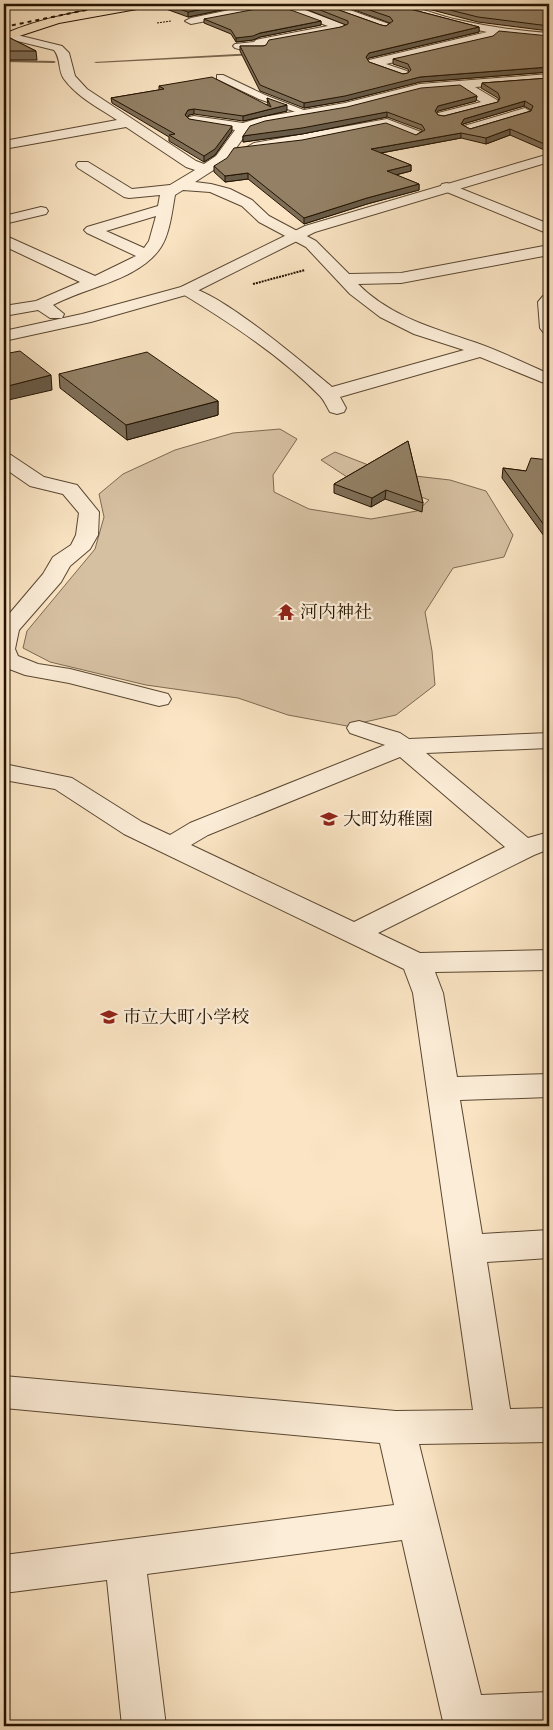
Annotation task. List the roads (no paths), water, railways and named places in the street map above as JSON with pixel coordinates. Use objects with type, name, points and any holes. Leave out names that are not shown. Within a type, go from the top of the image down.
[{"type":"main road","points":[[36,26],[83,13],[148,4]]},
{"type":"street","points":[[191,21],[274,4]]},
{"type":"street","points":[[238,46],[262,46],[260,42],[341,27],[280,4]]},
{"type":"street","points":[[294,9],[323,4],[385,26]]},
{"type":"street","points":[[392,4],[426,15],[495,32],[549,36]]},
{"type":"street","points":[[421,4],[443,11]]},
{"type":"street","points":[[224,15],[240,21]]},
{"type":"street","points":[[6,33],[16,27],[36,26]]},
{"type":"street","points":[[403,74],[373,63],[488,37],[495,32]]},
{"type":"street","points":[[6,33],[58,48],[62,53],[69,77],[83,92],[191,164],[206,169]]},
{"type":"street","points":[[194,120],[244,127],[263,121],[347,107],[400,92],[549,78]]},
{"type":"street","points":[[443,116],[492,103],[463,85]]},
{"type":"street","points":[[461,112],[491,122]]},
{"type":"street","points":[[465,130],[525,112]]},
{"type":"street","points":[[4,145],[129,122]]},
{"type":"street","points":[[230,148],[246,148],[293,141],[387,123],[416,135]]},
{"type":"street","points":[[4,311],[41,305],[54,296],[94,282],[138,261],[154,246],[168,194],[221,159],[244,127]]},
{"type":"street","points":[[4,325],[208,278],[310,229],[549,158]]},
{"type":"street","points":[[83,165],[129,194],[178,187],[211,188],[225,192],[247,203],[275,226],[297,235],[311,244],[356,291],[386,313],[420,330],[480,351],[549,380]]},
{"type":"street","points":[[448,187],[549,229]]},
{"type":"street","points":[[145,254],[92,230],[165,209]]},
{"type":"street","points":[[4,219],[41,211]]},
{"type":"street","points":[[4,240],[94,282]]},
{"type":"street","points":[[345,279],[377,279],[419,275],[549,250]]},
{"type":"street","points":[[4,336],[193,294],[208,278]]},
{"type":"street","points":[[193,294],[240,322],[333,401],[480,351]]},
{"type":"street","points":[[549,300],[546,302],[549,328]]},
{"type":"street","points":[[41,305],[56,314]]},
{"type":"street","points":[[4,459],[37,482],[70,489],[88,512],[87,535],[79,549],[61,562],[5,640],[9,662],[33,670],[70,676],[159,699]]},
{"type":"street","points":[[357,935],[368,926],[536,844],[391,738],[358,728]]},
{"type":"street","points":[[171,846],[199,829],[403,747],[549,740]]},
{"type":"street","points":[[4,772],[63,784],[133,828],[416,963],[549,960]]},
{"type":"street","points":[[416,963],[428,993],[494,1426]]},
{"type":"street","points":[[443,1089],[549,1085]]},
{"type":"street","points":[[467,1249],[549,1244]]},
{"type":"street","points":[[4,1392],[396,1428],[549,1424]]},
{"type":"street","points":[[396,1428],[465,1722],[549,1714]]},
{"type":"street","points":[[4,1574],[418,1520]]},
{"type":"street","points":[[125,1558],[144,1726]]},
{"type":"lane","points":[[220,78],[262,97],[310,114]]},
{"type":"waterway","points":[[96,62],[255,54]]},
{"type":"waterway","points":[[4,61],[54,62]]},
{"type":"railway","points":[[4,27],[115,4]]},
{"type":"place","name":"河内神社","points":[[286,612]]},
{"type":"place","name":"大町幼稚園","points":[[329,819]]},
{"type":"place","name":"市立大町小学校","points":[[109,1017]]}]
